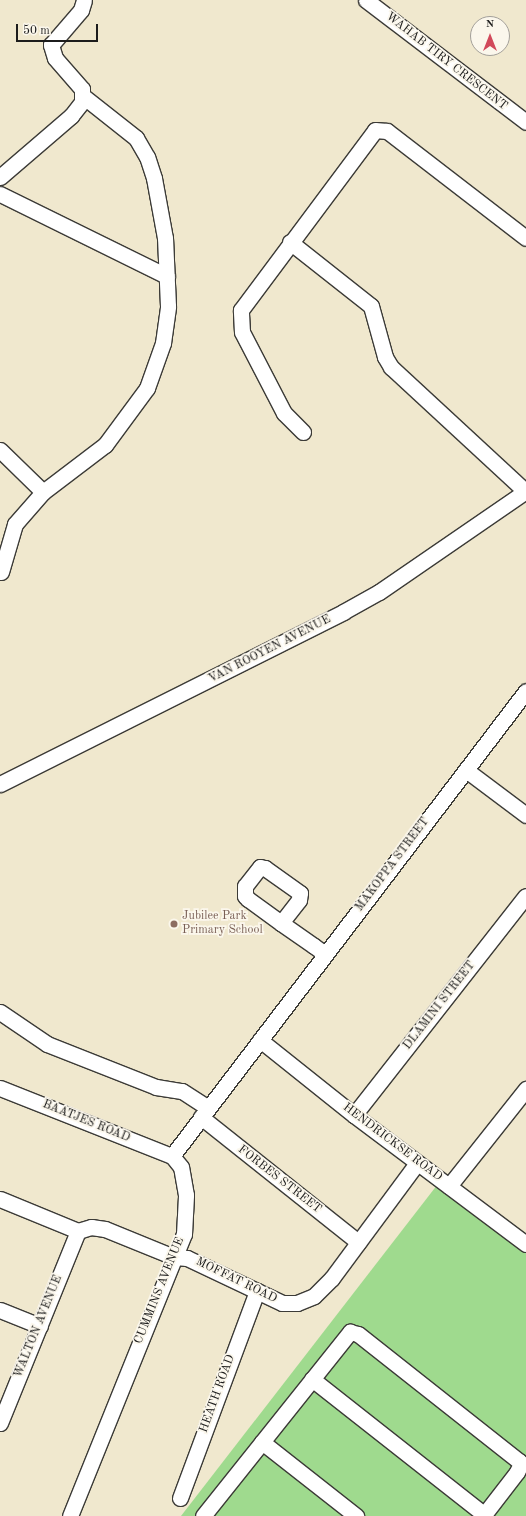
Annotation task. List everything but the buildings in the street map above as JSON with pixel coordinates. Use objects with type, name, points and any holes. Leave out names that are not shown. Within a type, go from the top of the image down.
[{"type":"street","points":[[0,177],[71,116],[80,105],[83,96],[82,89],[64,70],[51,48],[53,40],[81,10],[84,0]]},
{"type":"street","name":"WAHAB TIRY CRESCENT","points":[[366,0],[526,122]]},
{"type":"street","points":[[1,572],[16,524],[43,492],[105,445],[147,388],[163,343],[168,306],[167,276],[161,206],[154,178],[143,149],[136,138],[83,96]]},
{"type":"street","points":[[303,432],[284,413],[239,323],[243,305],[375,130],[382,128],[526,238]]},
{"type":"street","points":[[0,194],[167,276]]},
{"type":"street","points":[[290,242],[371,306],[385,357],[391,367],[526,492]]},
{"type":"street","points":[[0,450],[43,492]]},
{"type":"street","name":"VAN ROOYEN AVENUE","points":[[0,784],[343,612],[379,592],[526,492]]},
{"type":"street","name":"MAKOPPA STREET","points":[[260,1040],[526,691]]},
{"type":"street","points":[[466,770],[526,815]]},
{"type":"street","name":"DLAMINI STREET","points":[[354,1115],[526,896]]},
{"type":"street","points":[[281,923],[325,954]]},
{"type":"street","name":"FORBES STREET","points":[[0,1012],[47,1044],[156,1087],[182,1091],[358,1242]]},
{"type":"street","points":[[172,1156],[260,1040]]},
{"type":"street","name":"HENDRICKSE ROAD","points":[[260,1040],[354,1115],[526,1244]]},
{"type":"street","name":"BAATJES ROAD","points":[[0,1088],[172,1156]]},
{"type":"street","points":[[449,1186],[526,1089]]},
{"type":"street","name":"CUMMINS AVENUE","points":[[70,1516],[184,1234],[187,1213],[181,1167],[172,1156]]},
{"type":"street","name":"MOFFAT ROAD","points":[[78,1231],[91,1227],[104,1229],[174,1257],[198,1262],[282,1303],[307,1301],[332,1278],[417,1163]]},
{"type":"street","points":[[0,1199],[78,1231]]},
{"type":"street","name":"WALTON AVENUE","points":[[0,1422],[78,1231]]},
{"type":"street","name":"HEATH ROAD","points":[[180,1498],[257,1291]]},
{"type":"street","points":[[0,1310],[40,1326]]},
{"type":"street","points":[[203,1516],[262,1442],[312,1378],[348,1333],[355,1332],[521,1464],[517,1472],[484,1515],[312,1378]]},
{"type":"street","points":[[262,1442],[356,1516]]},
{"type":"green space","points":[[441,1180],[526,1244],[526,1516],[181,1516]]},
{"type":"place","name":"Jubilee Park Primary School","points":[[174,924]]}]
